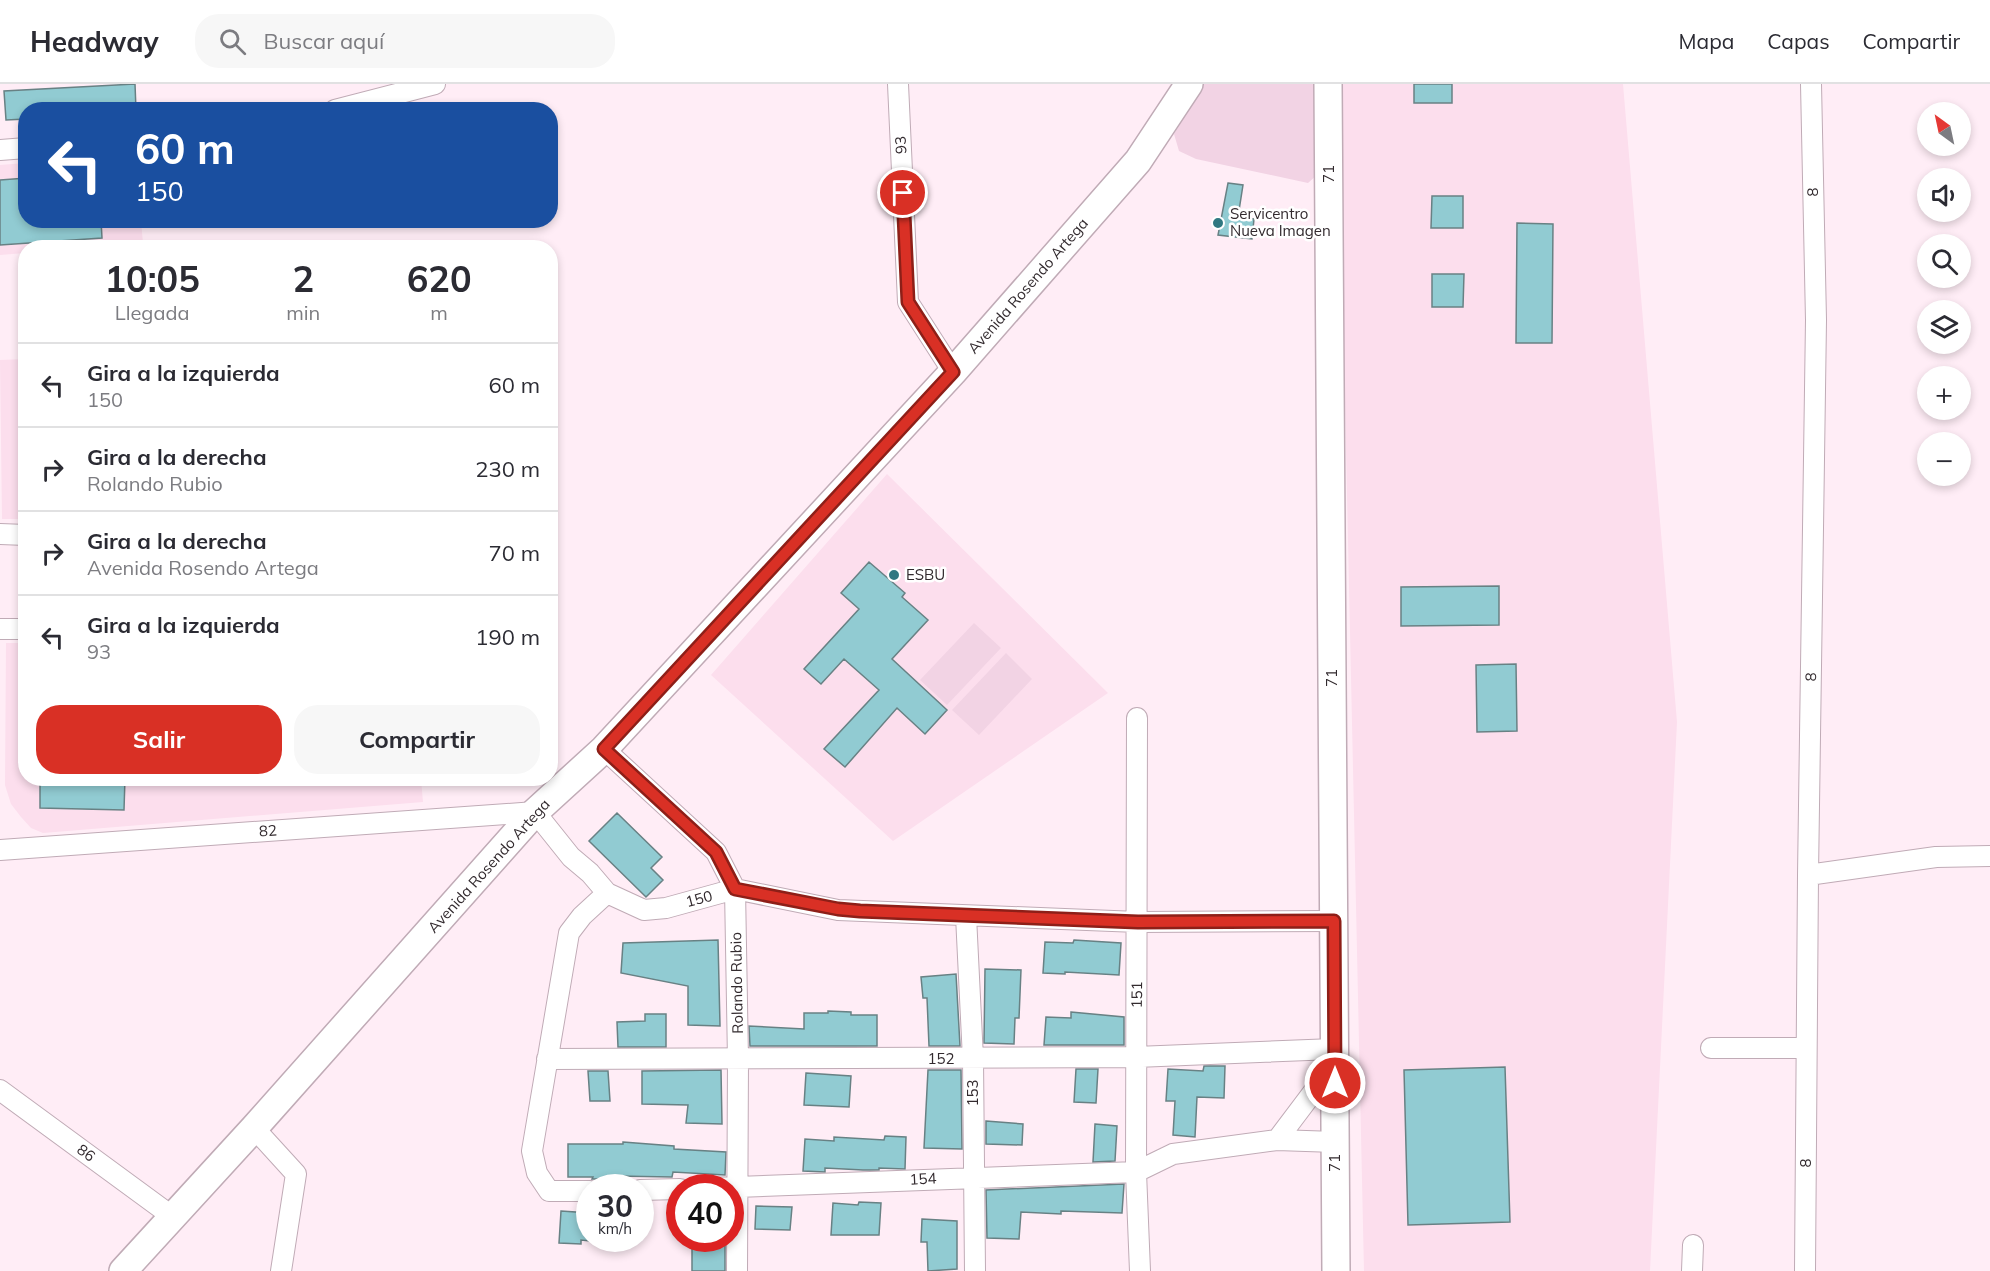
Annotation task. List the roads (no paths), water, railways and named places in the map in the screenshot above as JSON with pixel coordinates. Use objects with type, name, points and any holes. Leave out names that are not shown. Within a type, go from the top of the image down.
[{"type":"main road","name":"Avenida Rosendo Artega","points":[[123,1271],[536,812],[604,749],[953,372],[1138,161],[1189,84]]},
{"type":"main road","name":"71","points":[[1328,84],[1336,1271]]},
{"type":"street","points":[[366,102],[435,84]]},
{"type":"street","name":"93","points":[[898,84],[908,302],[953,372]]},
{"type":"street","name":"8","points":[[1805,1271],[1816,320],[1810,84]]},
{"type":"street","points":[[0,150],[18,149]]},
{"type":"street","points":[[0,534],[18,535]]},
{"type":"street","points":[[0,629],[18,628]]},
{"type":"street","name":"151","points":[[1137,718],[1136,1172],[1140,1271]]},
{"type":"street","name":"Rolando Rubio","points":[[604,749],[716,852],[735,889],[739,1174]]},
{"type":"street","name":"150","points":[[536,812],[571,857],[590,873],[607,893],[644,910],[666,908],[735,889],[838,909],[966,916],[1138,922],[1334,921]]},
{"type":"street","name":"82","points":[[0,850],[536,812]]},
{"type":"street","points":[[1808,875],[1936,857],[1990,856]]},
{"type":"street","points":[[576,1191],[549,1191],[537,1173],[532,1151],[569,933],[582,916],[607,893]]},
{"type":"street","name":"153","points":[[966,916],[973,1059],[975,1271]]},
{"type":"street","points":[[1711,1048],[1806,1048]]},
{"type":"street","points":[[1277,1140],[1335,1056]]},
{"type":"street","name":"152","points":[[548,1059],[1335,1056]]},
{"type":"street","name":"86","points":[[0,1090],[173,1217]]},
{"type":"street","points":[[254,1128],[296,1174],[281,1271]]},
{"type":"street","points":[[1136,1172],[1173,1154],[1277,1140],[1335,1142]]},
{"type":"street","name":"154","points":[[744,1187],[1136,1172]]},
{"type":"street","points":[[1692,1271],[1693,1245]]},
{"type":"street","name":"Rolando Rubio","points":[[737,1252],[737,1271]]},
{"type":"place","name":"Servicentro Nueva Imagen","points":[[1218,223]]},
{"type":"place","name":"ESBU","points":[[894,575]]}]
